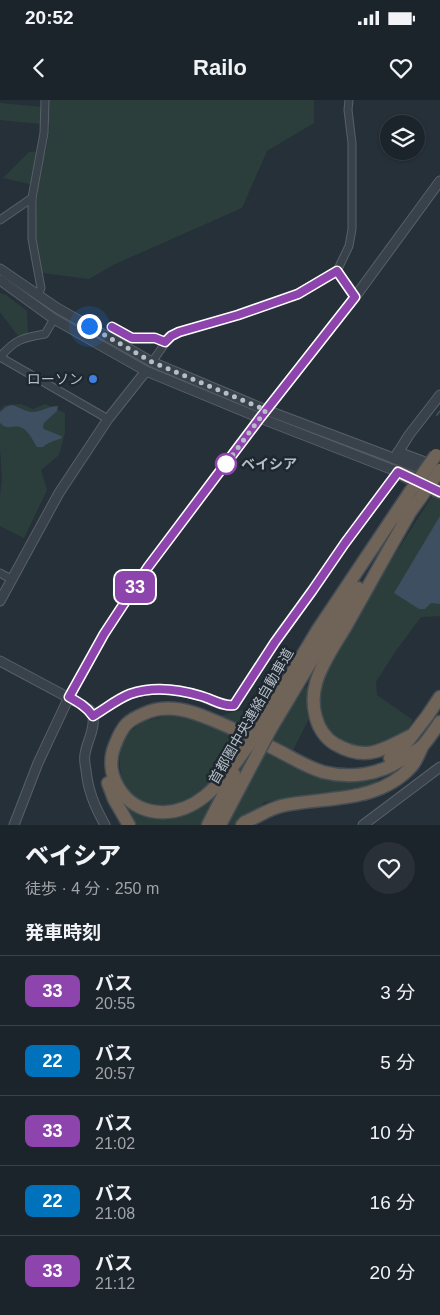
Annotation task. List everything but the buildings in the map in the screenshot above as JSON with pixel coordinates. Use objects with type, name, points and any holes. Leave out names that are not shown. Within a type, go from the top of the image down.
[{"type":"highway","name":"首都圏中央連絡自動車道","points":[[208,825],[254,748],[317,632],[439,461]]},
{"type":"highway","points":[[398,472],[440,490]]},
{"type":"highway","name":"首都圏中央連絡自動車道","points":[[265,727],[408,516],[416,495]]},
{"type":"highway","points":[[408,516],[326,662],[316,683],[313,701],[315,718],[323,732],[333,743],[347,750],[362,754],[378,752],[411,736]]},
{"type":"highway","points":[[129,825],[114,799],[104,770],[105,749],[112,730],[128,714],[148,705],[166,702],[188,704],[212,712],[321,765],[347,770],[371,768],[397,755],[440,697]]},
{"type":"highway","points":[[254,748],[202,799],[185,809],[169,813],[150,811],[135,805],[122,795],[114,780],[111,765],[113,749],[120,731],[133,718],[155,710],[172,709],[193,712],[230,727],[304,764],[323,772],[341,775],[360,775],[378,771],[396,763],[424,745]]},
{"type":"highway","points":[[242,825],[278,806],[344,798],[372,792],[396,781],[412,766],[440,722]]},
{"type":"highway","name":"首都圏中央連絡自動車道","points":[[220,825],[254,748]]},
{"type":"street","points":[[38,295],[41,288],[32,239],[32,198],[44,133],[45,100]]},
{"type":"street","points":[[152,362],[165,342],[179,332],[238,315],[298,294],[337,271],[349,246],[352,229],[352,143],[348,110],[349,100]]},
{"type":"street","points":[[14,825],[38,763],[69,697],[104,634],[148,567],[266,410],[355,297],[440,181]]},
{"type":"street","points":[[0,220],[32,198]]},
{"type":"street","points":[[0,269],[58,308],[152,362],[266,410],[396,455],[440,476]]},
{"type":"street","points":[[337,271],[355,297]]},
{"type":"street","points":[[0,280],[54,319],[146,371],[398,472],[275,642],[234,705],[226,705],[181,691],[158,689],[129,694],[93,716]]},
{"type":"street","points":[[54,319],[45,334],[18,340],[0,357],[108,420]]},
{"type":"street","points":[[112,327],[132,338],[155,338],[165,342]]},
{"type":"street","points":[[0,601],[59,493],[108,420],[146,371]]},
{"type":"street","points":[[396,455],[440,395]]},
{"type":"street","points":[[396,455],[439,461]]},
{"type":"street","points":[[0,573],[11,579]]},
{"type":"street","points":[[0,661],[90,710],[94,724],[84,756],[86,778],[94,804],[105,825]]},
{"type":"street","points":[[363,825],[440,767]]},
{"type":"green space","points":[[45,100],[314,100],[314,123],[267,151],[242,208],[113,265],[89,279],[42,273],[34,238],[38,186],[3,178],[29,152],[46,151],[50,125],[0,120],[0,103],[43,107]]},
{"type":"green space","points":[[0,293],[6,295],[27,311],[28,333],[18,336],[0,312]]},
{"type":"green space","points":[[21,404],[33,409],[45,404],[65,413],[65,433],[59,455],[41,470],[47,490],[24,538],[0,526],[2,477],[0,410],[4,405]]},
{"type":"green space","points":[[440,484],[440,616],[421,617],[376,682],[377,695],[413,720],[407,730],[385,746],[357,747],[337,741],[326,727],[319,707],[319,699],[288,760],[358,779],[379,779],[375,785],[264,802],[235,825],[134,825],[127,812],[119,754],[127,734],[142,722],[170,715],[199,722],[237,711],[295,702],[303,690],[332,659],[374,587]]},
{"type":"water","points":[[11,405],[31,412],[58,406],[57,411],[44,423],[43,427],[62,438],[43,447],[37,447],[23,428],[3,425],[0,423],[0,412]]},
{"type":"water","points":[[440,516],[440,604],[431,603],[425,609],[419,609],[394,593]]},
{"type":"waterway","points":[[437,415],[440,411]]},
{"type":"bus line","name":"33","points":[[112,327],[132,338],[155,338],[165,342],[179,332],[238,315],[298,294],[337,271],[355,297],[260,418],[148,567],[104,634],[69,697],[90,710],[93,716],[129,694],[158,689],[187,692],[226,705],[234,705],[275,642],[398,472],[440,492]]},
{"type":"place","name":"ローソン","points":[[93,379]]},
{"type":"place","name":"ベイシア","points":[[226,464]]},
{"type":"route","points":[[89,326],[152,362],[266,410],[226,464]]}]
